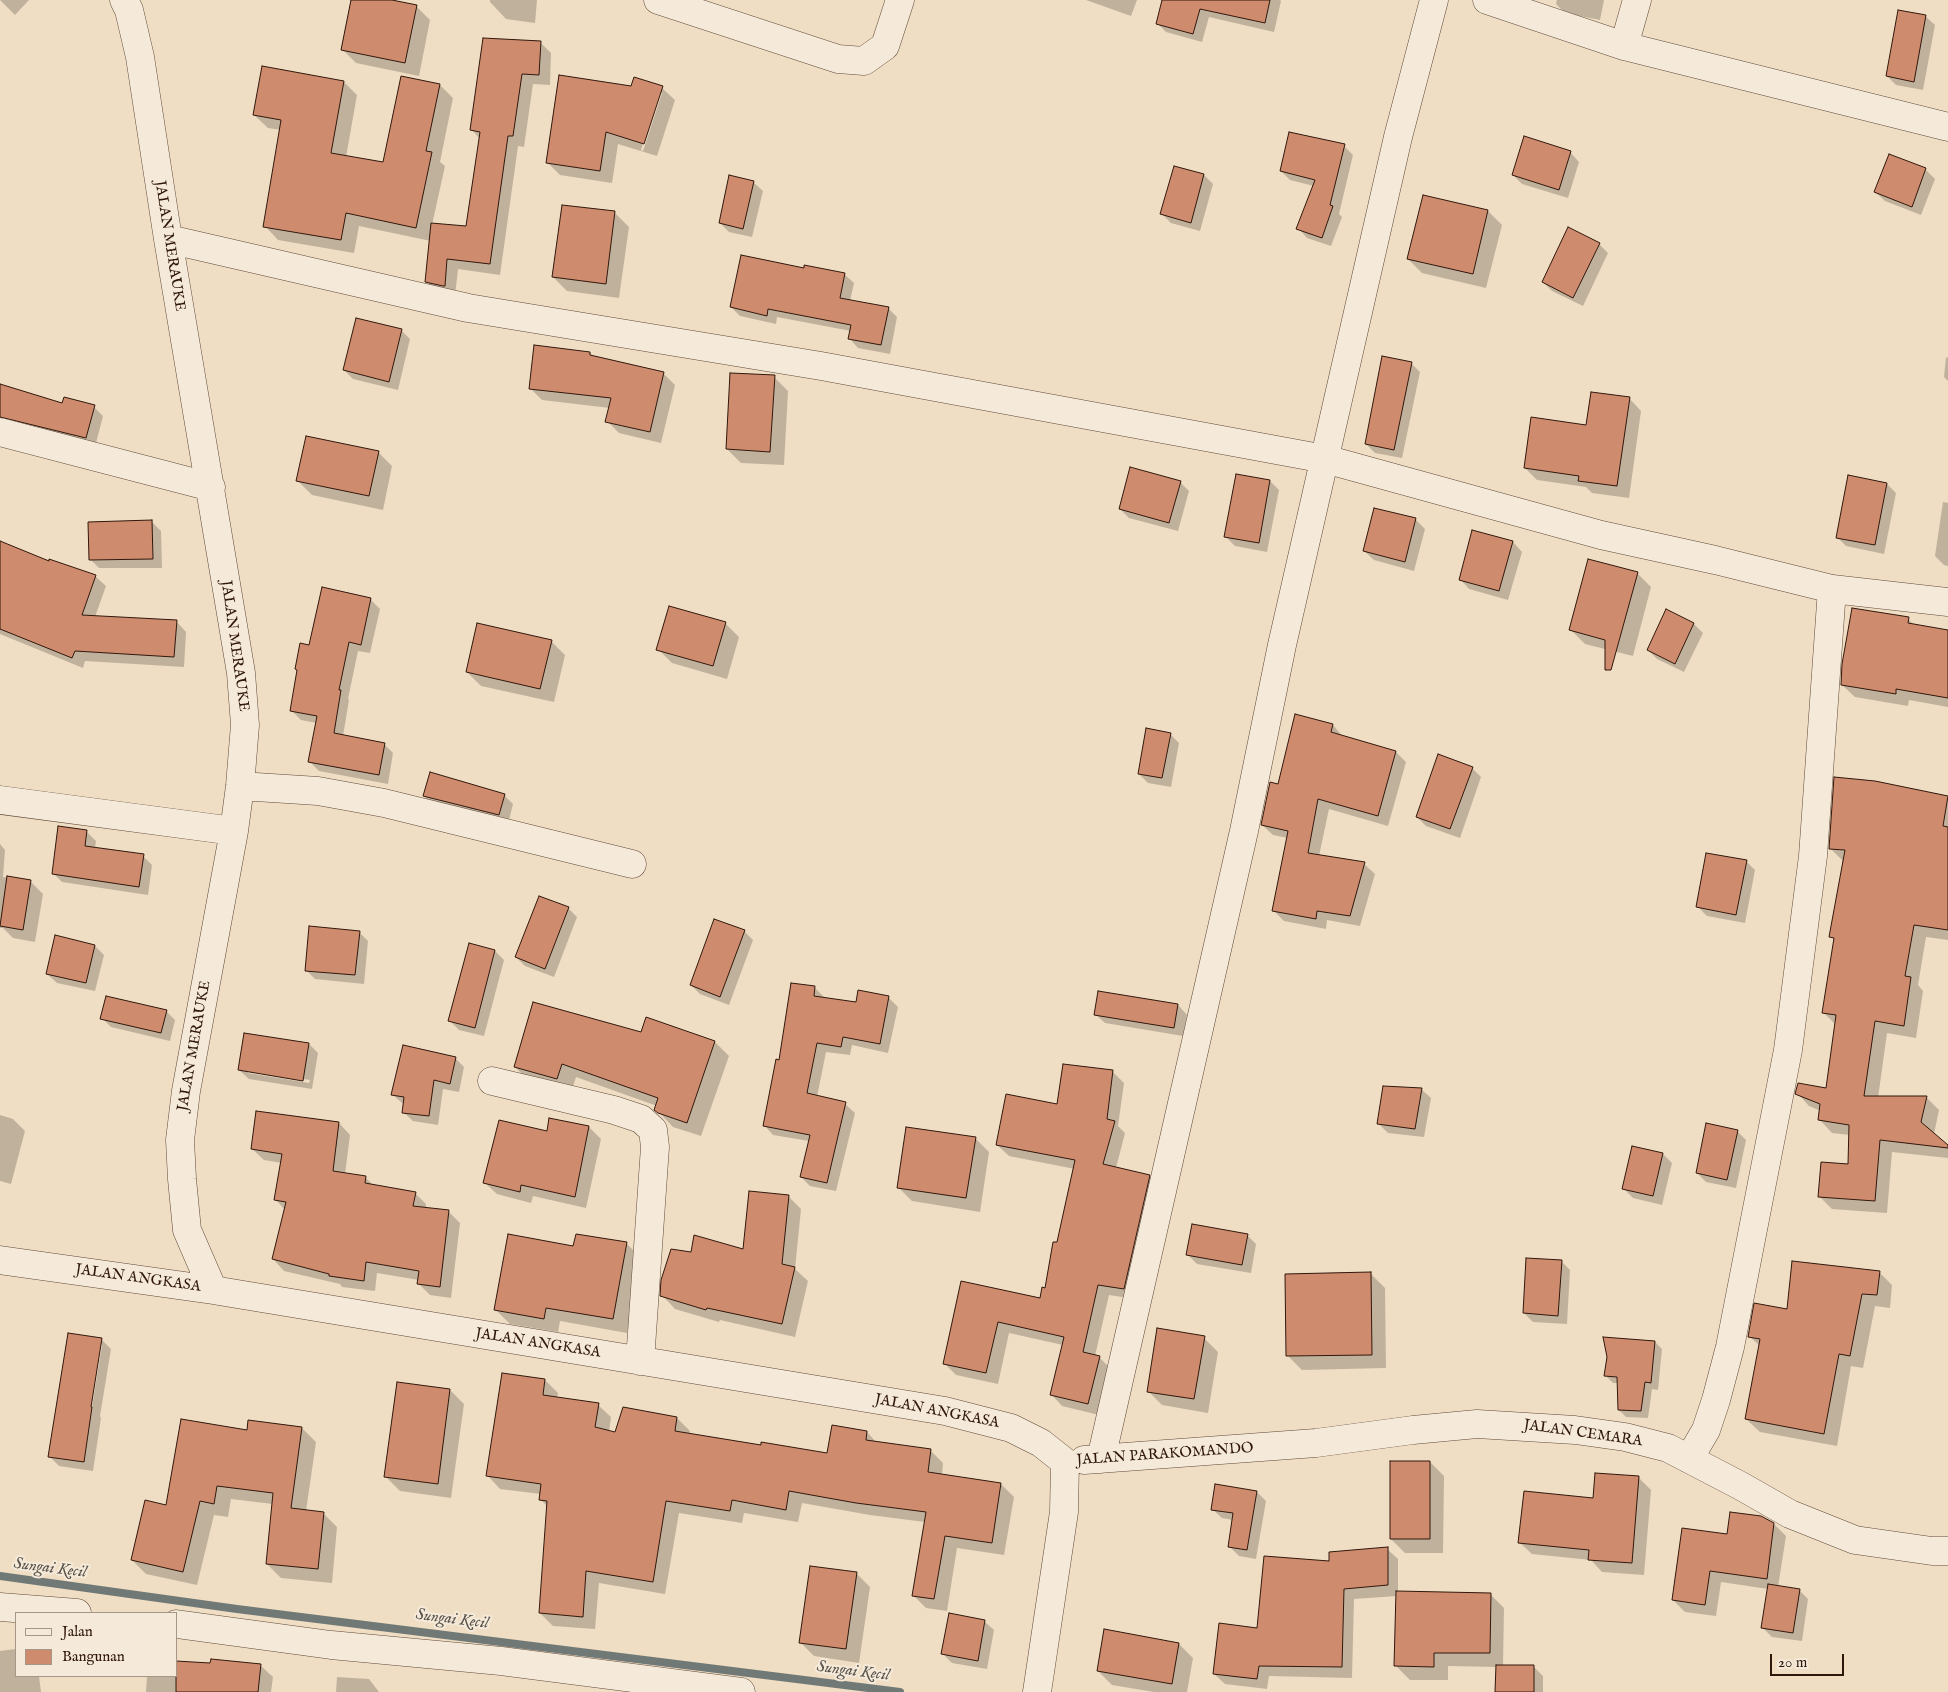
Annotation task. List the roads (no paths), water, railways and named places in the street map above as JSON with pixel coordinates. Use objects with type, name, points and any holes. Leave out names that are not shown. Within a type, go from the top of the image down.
[{"type":"street","name":"JALAN MERAUKE","points":[[124,0],[129,10],[140,57],[204,462],[211,487],[241,673],[245,725],[234,832],[186,1091],[180,1140],[187,1230],[213,1290]]},
{"type":"street","points":[[658,0],[838,59],[864,61],[885,46],[900,0]]},
{"type":"street","points":[[1101,1458],[1244,831],[1282,645],[1398,137],[1434,0]]},
{"type":"street","points":[[1487,0],[1624,46],[1948,127]]},
{"type":"street","points":[[1624,46],[1637,0]]},
{"type":"street","points":[[168,239],[468,308],[821,366],[1325,459],[1601,535],[1715,560],[1832,589],[1948,602]]},
{"type":"street","points":[[0,432],[211,487]]},
{"type":"street","points":[[1689,1459],[1706,1430],[1730,1347],[1788,1050],[1813,856],[1832,589]]},
{"type":"street","points":[[240,786],[318,791],[384,802],[632,864]]},
{"type":"street","points":[[0,800],[234,832]]},
{"type":"street","points":[[492,1081],[614,1110],[641,1119],[653,1130],[655,1147],[640,1361]]},
{"type":"street","name":"JALAN ANGKASA","points":[[0,1260],[213,1290],[945,1411],[1012,1428],[1041,1443],[1065,1462]]},
{"type":"street","name":"JALAN CEMARA","points":[[1316,1443],[1442,1426],[1477,1424],[1506,1424],[1575,1430],[1625,1437],[1668,1448],[1790,1514],[1855,1540],[1932,1551],[1948,1551]]},
{"type":"street","name":"JALAN PARAKOMANDO","points":[[1037,1692],[1064,1512],[1065,1462],[1316,1443]]},
{"type":"street","points":[[0,1607],[64,1612]]},
{"type":"street","points":[[178,1624],[331,1645],[501,1661],[741,1692]]},
{"type":"waterway","name":"Sungai Kecil","points":[[0,1576],[237,1609],[900,1692]]}]
